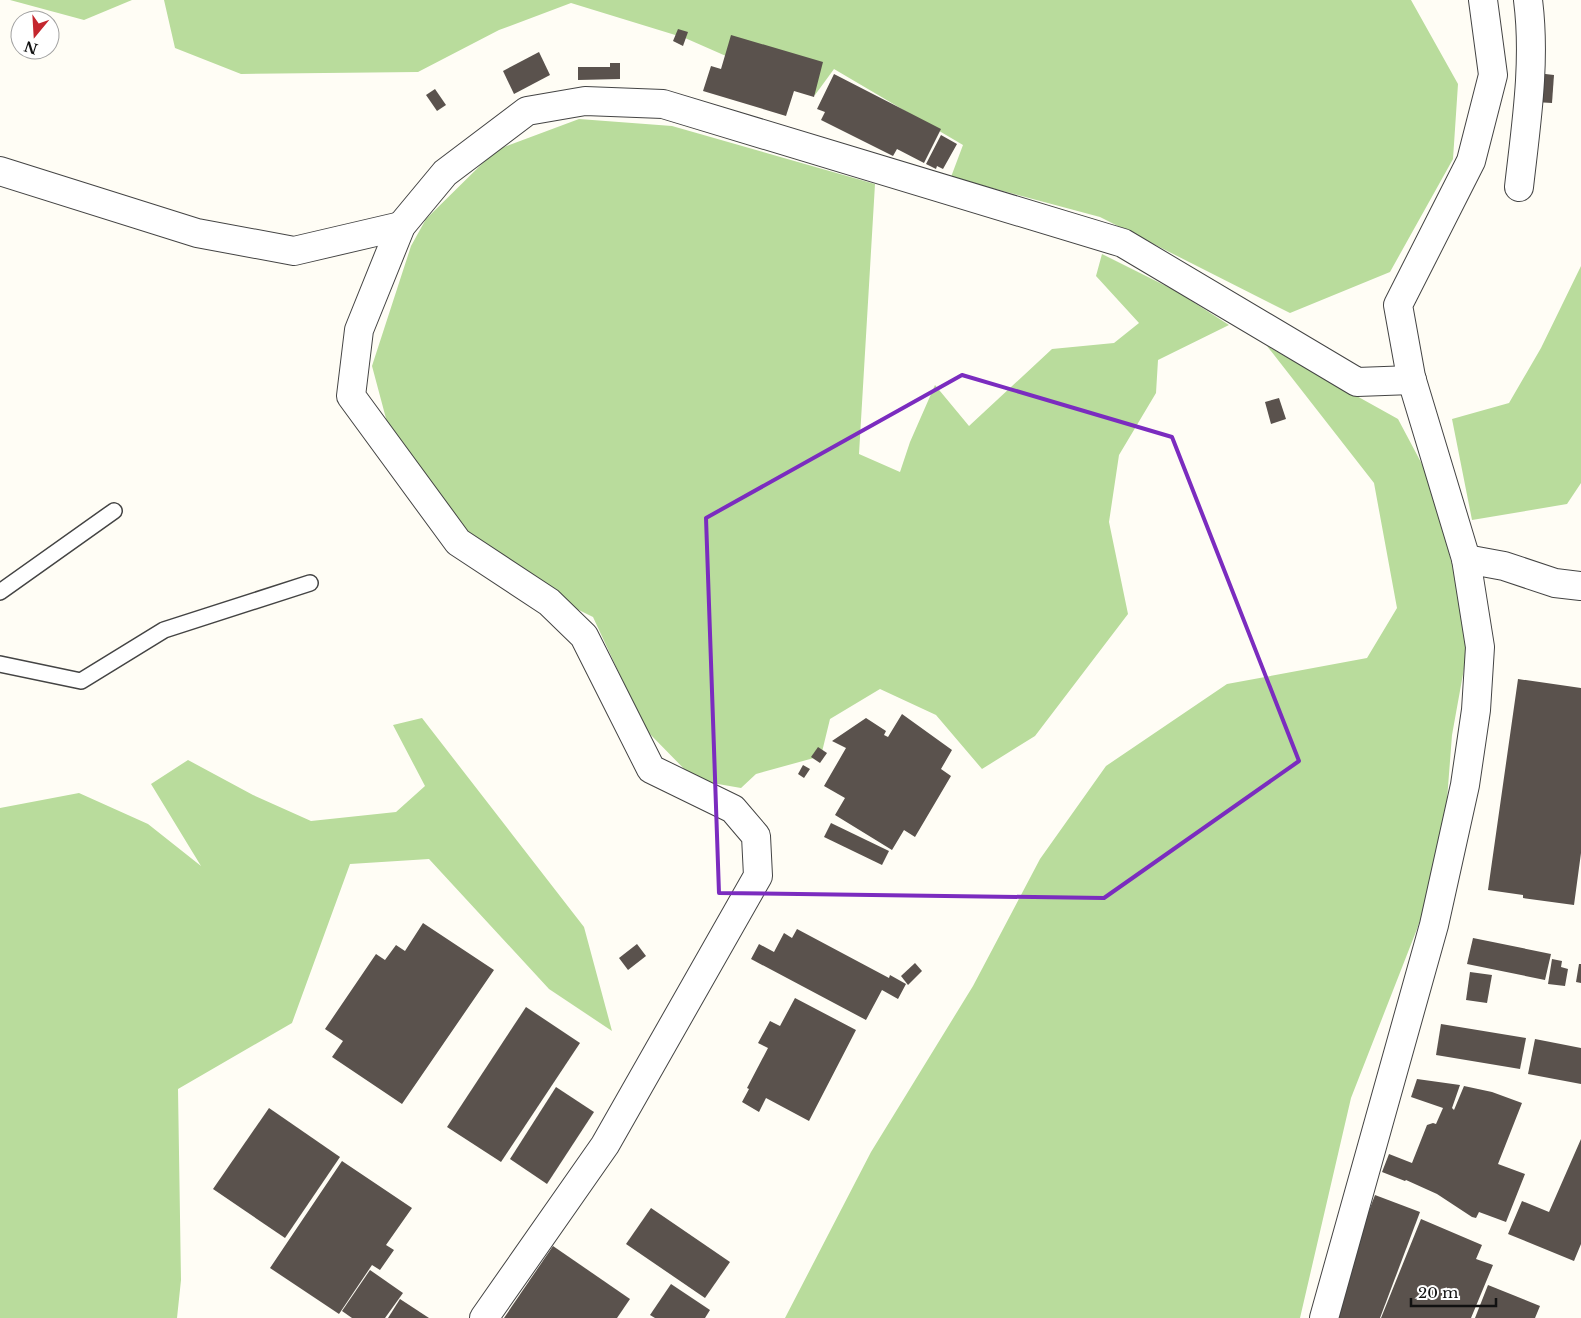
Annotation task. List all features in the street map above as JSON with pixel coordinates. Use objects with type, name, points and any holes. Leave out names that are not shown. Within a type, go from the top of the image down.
[{"type":"street","points":[[1324,1318],[1434,925],[1465,785],[1476,710],[1480,647],[1466,558],[1412,380],[1398,305],[1471,161],[1493,76],[1483,0]]},
{"type":"street","points":[[1519,187],[1532,28],[1528,0]]},
{"type":"street","points":[[484,1318],[605,1145],[758,876],[756,836],[733,809],[651,768],[584,636],[549,602],[458,542],[351,396],[359,330],[401,226],[445,173],[527,112],[585,100],[663,104],[1123,243],[1357,382],[1412,380]]},
{"type":"street","points":[[0,171],[197,233],[294,251],[401,226]]},
{"type":"street","points":[[1466,558],[1504,566],[1556,583],[1581,586]]},
{"type":"lane","points":[[0,592],[114,511]]},
{"type":"lane","points":[[0,664],[81,681],[164,630],[310,583]]},
{"type":"highlighted area","points":[[962,375],[1172,437],[1299,761],[1104,898],[719,893],[706,518]]},
{"type":"green space","points":[[10,0],[132,0],[84,20],[60,14],[60,10],[47,10]]},
{"type":"green space","points":[[164,0],[1411,0],[1458,84],[1453,159],[1390,272],[1290,313],[1100,217],[951,177],[963,145],[834,69],[815,95],[685,38],[571,3],[499,30],[418,72],[241,74],[175,48]]},
{"type":"green space","points":[[579,119],[672,126],[875,184],[859,454],[900,472],[910,442],[935,385],[969,426],[1052,349],[1114,343],[1139,323],[1096,276],[1102,254],[1176,291],[1229,325],[1158,360],[1156,393],[1119,455],[1109,522],[1128,614],[1035,736],[982,769],[936,715],[880,689],[830,719],[821,756],[756,774],[741,788],[695,780],[645,729],[593,617],[524,583],[459,526],[388,426],[372,366],[411,246],[426,219],[496,150]]},
{"type":"green space","points":[[1581,266],[1581,483],[1567,504],[1472,520],[1452,419],[1509,403],[1541,348]]},
{"type":"green space","points":[[1267,346],[1398,419],[1424,468],[1445,536],[1462,607],[1467,652],[1452,735],[1443,852],[1417,929],[1351,1098],[1300,1318],[785,1318],[871,1152],[973,986],[1040,859],[1106,766],[1227,684],[1367,658],[1397,608],[1374,483]]},
{"type":"green space","points":[[422,718],[584,927],[612,1031],[549,989],[429,859],[350,864],[292,1023],[178,1089],[181,1280],[177,1318],[0,1318],[0,808],[79,793],[148,824],[201,866],[151,784],[188,760],[253,795],[311,821],[396,812],[425,786],[393,725]]},
{"type":"building","points":[[678,29],[688,32],[683,46],[673,41]]},
{"type":"building","points":[[731,35],[823,62],[814,97],[794,91],[786,116],[703,91],[711,66],[721,69]]},
{"type":"building","points":[[539,52],[550,75],[514,94],[503,71]]},
{"type":"building","points":[[610,63],[620,63],[620,79],[578,80],[578,67],[610,67]]},
{"type":"building","points":[[1537,73],[1554,75],[1552,103],[1535,102]]},
{"type":"building","points":[[834,74],[941,129],[924,163],[897,149],[893,156],[821,120],[825,112],[817,109]]},
{"type":"building","points":[[435,89],[446,105],[437,111],[426,95]]},
{"type":"building","points":[[941,135],[957,144],[943,169],[937,166],[936,169],[926,164]]},
{"type":"building","points":[[1279,398],[1286,419],[1271,424],[1265,402]]},
{"type":"building","points":[[1518,679],[1581,688],[1581,853],[1574,905],[1523,898],[1523,895],[1488,890]]},
{"type":"building","points":[[902,714],[952,750],[941,769],[951,776],[915,837],[904,830],[892,850],[835,815],[845,798],[824,786],[846,748],[832,741],[866,718],[886,731],[884,735],[888,737]]},
{"type":"building","points":[[818,747],[827,753],[820,763],[811,757]]},
{"type":"building","points":[[803,765],[810,769],[804,778],[798,774]]},
{"type":"building","points":[[831,823],[889,851],[882,865],[824,837]]},
{"type":"building","points":[[423,923],[494,970],[402,1104],[332,1057],[343,1041],[325,1029],[376,954],[385,960],[396,945],[405,951]]},
{"type":"building","points":[[797,929],[889,978],[890,975],[906,984],[898,999],[882,990],[866,1020],[751,959],[759,944],[774,952],[784,933],[792,938]]},
{"type":"building","points":[[1473,938],[1551,954],[1545,980],[1467,964]]},
{"type":"building","points":[[637,944],[646,956],[628,970],[619,958]]},
{"type":"building","points":[[1552,959],[1562,961],[1561,967],[1568,969],[1565,986],[1548,984]]},
{"type":"building","points":[[915,963],[922,971],[908,985],[901,976]]},
{"type":"building","points":[[1579,964],[1581,964],[1581,983],[1576,982]]},
{"type":"building","points":[[1470,972],[1492,975],[1487,1003],[1466,1000]]},
{"type":"building","points":[[795,998],[856,1030],[809,1121],[766,1098],[759,1112],[742,1102],[749,1089],[747,1088],[768,1048],[758,1043],[770,1021],[780,1026]]},
{"type":"building","points":[[526,1007],[580,1043],[501,1162],[447,1127]]},
{"type":"building","points":[[1441,1024],[1526,1038],[1520,1069],[1436,1055]]},
{"type":"building","points":[[1535,1039],[1581,1048],[1581,1084],[1528,1074]]},
{"type":"building","points":[[1417,1079],[1460,1085],[1452,1108],[1454,1110],[1464,1086],[1492,1092],[1522,1103],[1498,1164],[1525,1174],[1506,1222],[1479,1212],[1476,1218],[1472,1217],[1437,1194],[1382,1172],[1389,1154],[1412,1163],[1427,1125],[1436,1124],[1443,1108],[1411,1097]]},
{"type":"building","points":[[556,1087],[594,1112],[547,1184],[510,1159]]},
{"type":"building","points":[[269,1108],[340,1157],[285,1238],[213,1189]]},
{"type":"building","points":[[1581,1139],[1581,1244],[1574,1261],[1508,1234],[1522,1201],[1549,1212]]},
{"type":"building","points":[[342,1161],[412,1208],[386,1245],[394,1250],[380,1270],[372,1265],[339,1314],[270,1268]]},
{"type":"building","points":[[1375,1195],[1420,1212],[1380,1318],[1328,1318]]},
{"type":"building","points":[[651,1208],[730,1262],[705,1298],[626,1244]]},
{"type":"building","points":[[1421,1219],[1482,1245],[1476,1259],[1493,1265],[1471,1318],[1381,1318]]},
{"type":"building","points":[[553,1246],[630,1299],[617,1318],[504,1318]]},
{"type":"building","points":[[370,1270],[403,1293],[385,1318],[352,1318],[342,1311]]},
{"type":"building","points":[[671,1284],[710,1310],[705,1318],[655,1318],[650,1315]]},
{"type":"building","points":[[1488,1285],[1540,1306],[1535,1318],[1475,1318]]},
{"type":"building","points":[[400,1299],[429,1318],[388,1318]]}]
